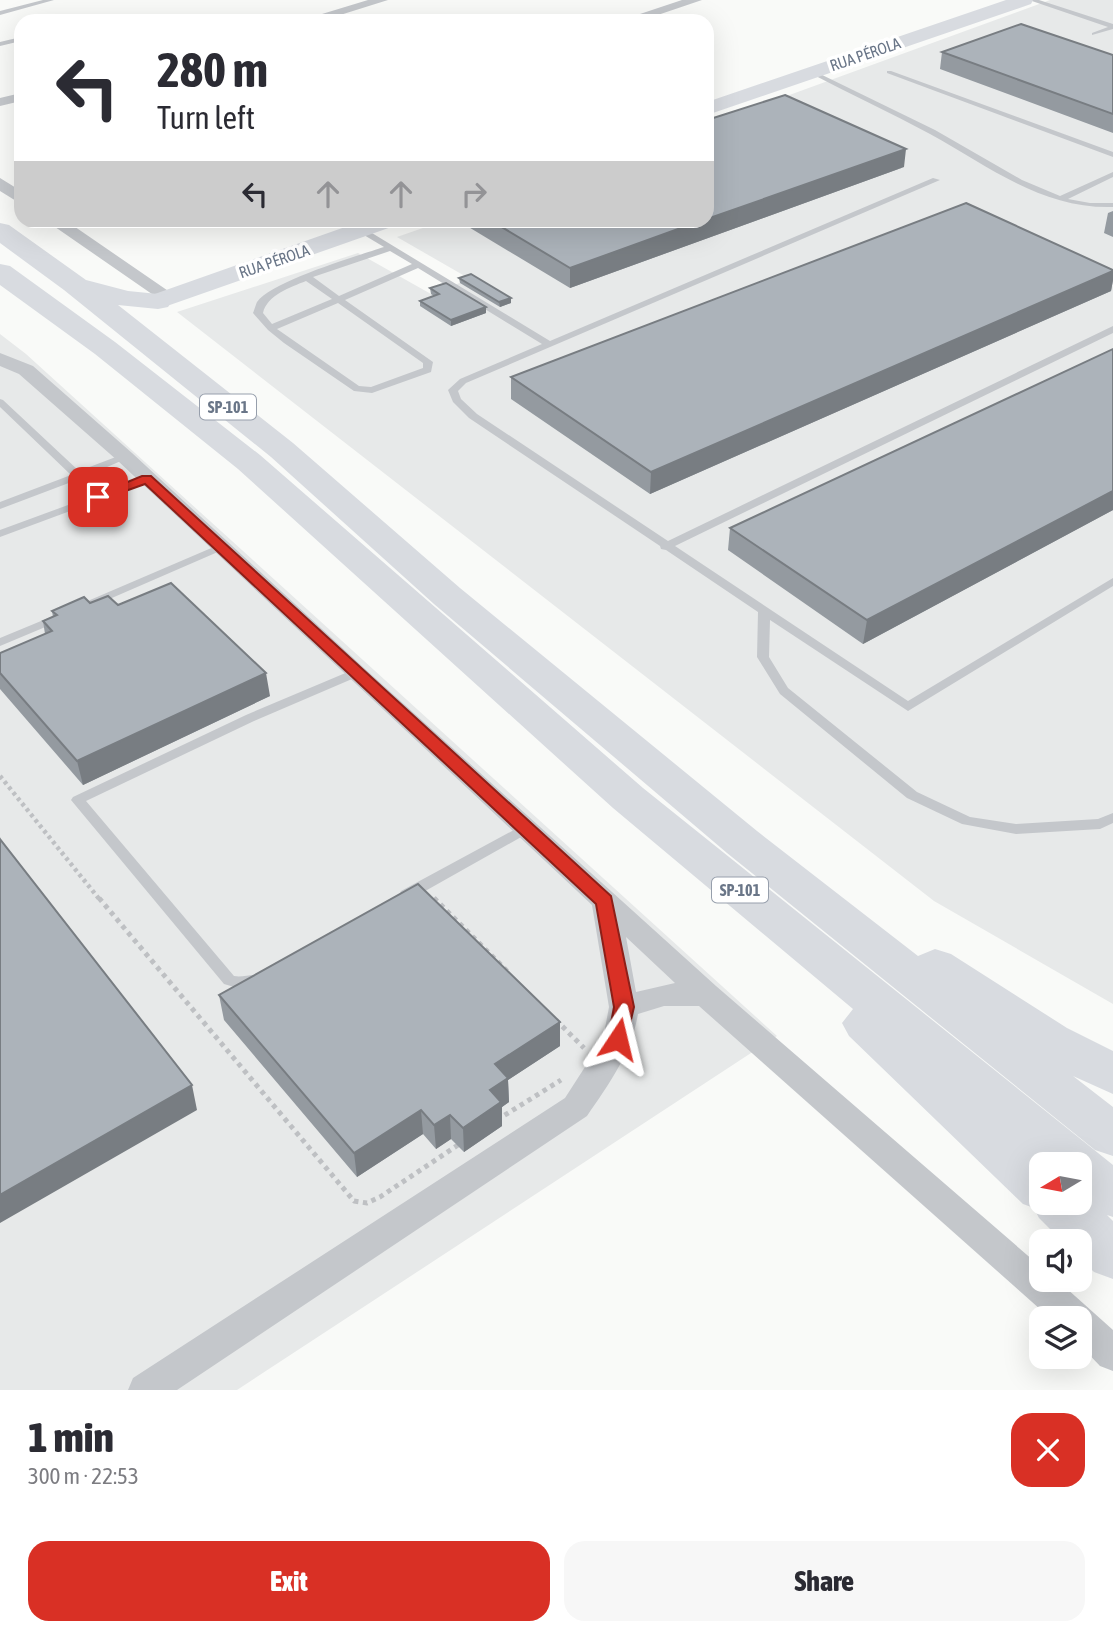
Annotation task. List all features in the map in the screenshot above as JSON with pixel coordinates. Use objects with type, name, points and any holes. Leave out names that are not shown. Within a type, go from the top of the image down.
[{"type":"highway","name":"SP-101","points":[[0,230],[74,284],[282,450],[447,596],[741,842],[1113,1135]]},
{"type":"highway","name":"SP-101","points":[[0,272],[105,348],[249,462],[628,799],[1060,1152]]},
{"type":"highway","points":[[74,284],[127,299],[163,299]]},
{"type":"highway","points":[[0,292],[105,348]]},
{"type":"highway","points":[[152,346],[142,334],[139,318],[163,299]]},
{"type":"highway","points":[[628,799],[1029,1177]]},
{"type":"highway","points":[[741,842],[1050,1041],[1113,1074]]},
{"type":"highway","points":[[1092,1178],[1113,1195]]},
{"type":"highway","points":[[1071,1215],[1113,1255]]},
{"type":"street","points":[[331,14],[382,0]]},
{"type":"street","points":[[649,14],[696,0]]},
{"type":"street","name":"RUA PÉROLA","points":[[714,107],[1024,0]]},
{"type":"street","points":[[63,228],[163,299]]},
{"type":"street","name":"RUA PÉROLA","points":[[163,299],[367,228]]},
{"type":"street","points":[[0,359],[26,370],[125,457],[223,546],[355,673],[706,994],[1061,1306]]},
{"type":"street","points":[[146,1390],[576,1107],[602,1070],[618,1039],[624,1007],[605,901]]},
{"type":"street","points":[[624,1007],[664,995],[706,994]]},
{"type":"street","points":[[1092,1334],[1113,1354]]},
{"type":"lane","points":[[0,13],[51,0]]},
{"type":"lane","points":[[1032,0],[1113,27]]},
{"type":"lane","points":[[1094,34],[1113,27]]},
{"type":"lane","points":[[812,72],[1061,199],[1091,207],[1113,205]]},
{"type":"lane","points":[[889,72],[1113,155]]},
{"type":"lane","points":[[1061,199],[1113,174]]},
{"type":"lane","points":[[936,180],[463,381],[453,390],[456,400],[473,416],[665,547],[908,707],[1113,581]]},
{"type":"lane","points":[[362,230],[549,344]]},
{"type":"lane","points":[[307,276],[428,362],[428,370],[364,391],[271,328],[258,315],[257,306],[262,299],[307,276],[388,248]]},
{"type":"lane","points":[[271,328],[344,300],[418,265]]},
{"type":"lane","points":[[665,547],[1113,329]]},
{"type":"lane","points":[[0,402],[78,476]]},
{"type":"lane","points":[[0,506],[125,457]]},
{"type":"lane","points":[[0,534],[147,479]]},
{"type":"lane","points":[[87,605],[223,546]]},
{"type":"lane","points":[[0,642],[74,610]]},
{"type":"lane","points":[[764,612],[763,657],[784,691],[912,795],[967,821],[1016,829],[1100,824],[1113,818]]},
{"type":"lane","points":[[266,974],[241,983],[229,979],[78,800],[250,718],[355,673]]},
{"type":"lane","points":[[387,906],[525,829]]},
{"type":"path","points":[[0,776],[179,998],[354,1201],[367,1203],[380,1197],[458,1145]]},
{"type":"path","points":[[422,886],[518,982]]},
{"type":"path","points":[[547,1010],[585,1049],[588,1056]]},
{"type":"path","points":[[496,1120],[564,1078]]},
{"type":"shaded area","points":[[1050,0],[1113,0],[1113,1004],[934,901],[177,312],[358,253],[431,294],[470,279],[397,237],[423,228],[714,228],[714,122]]},
{"type":"shaded area","points":[[0,334],[26,354],[777,1036],[237,1390],[0,1390]]},
{"type":"building","points":[[1021,24],[1113,55],[1113,114],[942,52]]},
{"type":"building","points":[[785,95],[906,149],[714,217],[714,118]]},
{"type":"building","points":[[966,203],[1113,271],[651,472],[511,377]]},
{"type":"building","points":[[503,228],[681,228],[570,268]]},
{"type":"building","points":[[471,274],[511,298],[499,302],[459,278]]},
{"type":"building","points":[[446,283],[486,307],[451,320],[420,301],[439,294],[430,288]]},
{"type":"building","points":[[1113,349],[1113,491],[867,620],[730,528]]},
{"type":"building","points":[[171,583],[266,673],[77,761],[0,673],[0,653],[52,631],[43,621],[57,615],[52,611],[84,597],[90,603],[108,596],[118,605]]},
{"type":"building","points":[[0,839],[192,1085],[0,1195]]},
{"type":"building","points":[[418,884],[560,1022],[495,1064],[508,1078],[490,1090],[501,1102],[463,1128],[450,1115],[434,1125],[421,1110],[354,1153],[219,995]]},
{"type":"route","points":[[98,497],[147,479],[223,546],[355,673],[605,901],[624,1007],[618,1039]]}]
